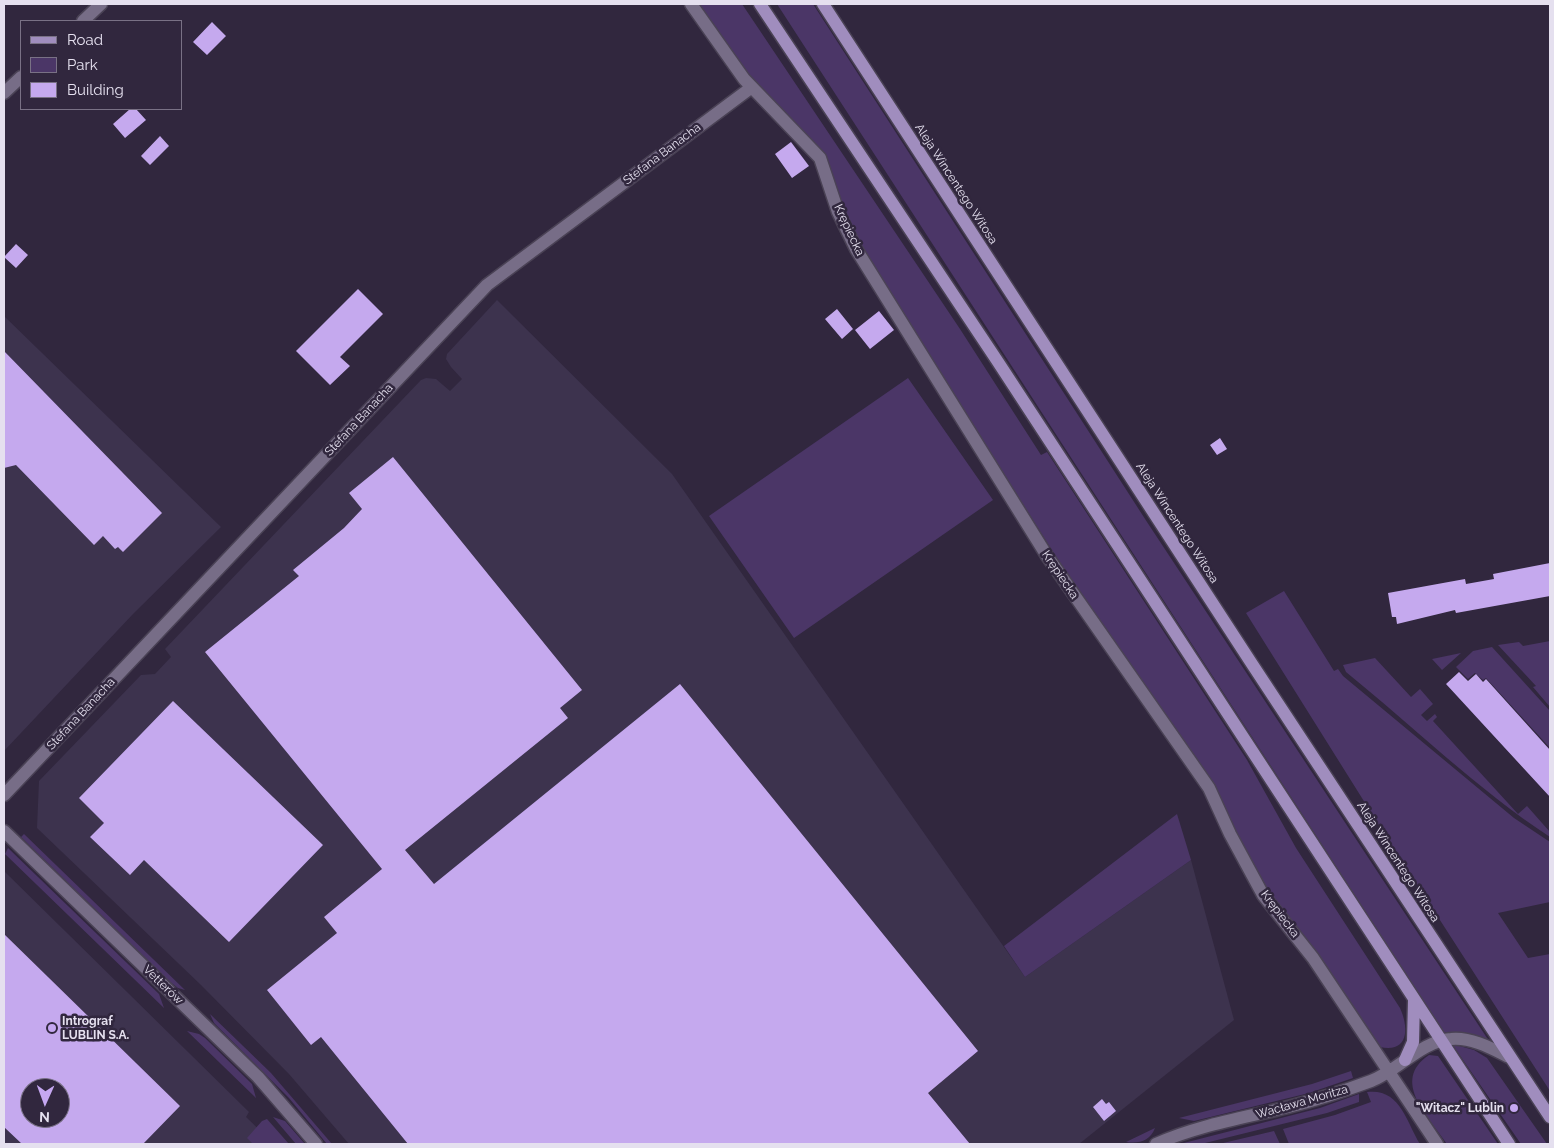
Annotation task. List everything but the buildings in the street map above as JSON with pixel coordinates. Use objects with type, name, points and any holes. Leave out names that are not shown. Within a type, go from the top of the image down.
[{"type":"main road","name":"Aleja Wincentego Witosa","points":[[823,4],[1509,1057],[1550,1117]]},
{"type":"main road","points":[[761,6],[998,362],[1509,1144]]},
{"type":"main road","points":[[1405,1060],[1413,1042],[1414,1001]]},
{"type":"street","points":[[84,20],[102,4]]},
{"type":"street","name":"Krępiecka","points":[[691,4],[723,51],[752,87],[820,158],[838,212],[856,249],[1047,556],[1209,788],[1230,834],[1263,894],[1313,958],[1437,1144]]},
{"type":"street","points":[[4,93],[20,78]]},
{"type":"street","name":"Stefana Banacha","points":[[4,795],[487,285],[752,87]]},
{"type":"street","name":"Vetterów","points":[[4,831],[258,1077],[316,1144]]},
{"type":"street","points":[[1440,1041],[1451,1039],[1472,1042],[1509,1057]]},
{"type":"street","name":"Wacława Moritza","points":[[1156,1144],[1206,1126],[1315,1100],[1373,1080],[1440,1041]]},
{"type":"shaded area","points":[[497,300],[672,474],[1025,977],[1191,860],[1234,1020],[1079,1144],[349,1144],[289,1074],[201,985],[37,828],[39,781],[141,675],[155,674],[171,657],[165,649],[421,380],[426,378],[436,379],[450,391],[462,379],[446,359],[447,354]]},
{"type":"shaded area","points":[[4,316],[221,527],[133,614],[4,751]]},
{"type":"shaded area","points":[[4,871],[249,1112],[246,1117],[274,1144],[4,1144]]},
{"type":"green space","points":[[696,4],[742,4],[960,329],[1041,455],[1047,452],[1247,760],[1296,848],[1400,1008],[1405,1023],[1405,1031],[1401,1043],[1397,1046],[1390,1048],[1380,1047],[1272,897],[852,235],[828,166],[757,86]]},
{"type":"green space","points":[[777,4],[813,4],[1147,522],[1489,1041],[1468,1033],[1444,1033]]},
{"type":"green space","points":[[908,378],[993,500],[794,638],[709,516]]},
{"type":"green space","points":[[1284,591],[1334,671],[1338,669],[1343,676],[1514,818],[1550,842],[1550,902],[1498,913],[1528,958],[1550,954],[1550,1091],[1382,830],[1246,613]]},
{"type":"green space","points":[[1550,641],[1550,707],[1533,687],[1536,686],[1498,645],[1519,642],[1523,646]]},
{"type":"green space","points":[[1492,647],[1550,711],[1550,748],[1486,678],[1483,680],[1475,673],[1468,679],[1456,667],[1473,651]]},
{"type":"green space","points":[[1461,653],[1442,670],[1432,659]]},
{"type":"green space","points":[[1375,658],[1411,697],[1420,689],[1433,704],[1421,715],[1427,721],[1435,714],[1437,717],[1433,721],[1518,814],[1527,806],[1550,832],[1550,837],[1497,799],[1471,778],[1346,672],[1343,665]]},
{"type":"green space","points":[[1177,814],[1191,860],[1025,977],[1004,946]]},
{"type":"green space","points":[[24,834],[185,990],[178,988],[169,981],[21,837]]},
{"type":"green space","points":[[8,848],[159,994],[164,1008],[5,854]]},
{"type":"green space","points":[[210,1014],[271,1073],[332,1144],[327,1144],[289,1098],[214,1023]]},
{"type":"green space","points":[[187,1031],[199,1034],[205,1038],[252,1084],[256,1098]]},
{"type":"green space","points":[[1452,1044],[1474,1050],[1487,1058],[1547,1144],[1521,1144]]},
{"type":"green space","points":[[1429,1055],[1438,1056],[1498,1144],[1447,1144],[1423,1111],[1413,1087],[1413,1076],[1418,1065]]},
{"type":"green space","points":[[1351,1071],[1353,1078],[1309,1093],[1194,1121],[1179,1118],[1312,1084]]},
{"type":"green space","points":[[1367,1092],[1378,1092],[1387,1095],[1395,1101],[1406,1116],[1420,1144],[1289,1144],[1283,1129],[1335,1115],[1371,1102]]},
{"type":"green space","points":[[1359,1094],[1359,1102],[1327,1113],[1201,1144],[1180,1144],[1320,1108]]},
{"type":"green space","points":[[273,1117],[285,1121],[305,1144],[296,1144]]},
{"type":"green space","points":[[267,1119],[289,1144],[253,1144],[247,1138],[262,1121]]},
{"type":"green space","points":[[1155,1128],[1144,1141],[1126,1142]]},
{"type":"green space","points":[[1274,1131],[1280,1144],[1219,1144]]},
{"type":"place","name":"Intrograf LUBLIN S.A.","points":[[52,1028]]},
{"type":"place","name":"\"Witacz\" Lublin","points":[[1514,1108]]}]
